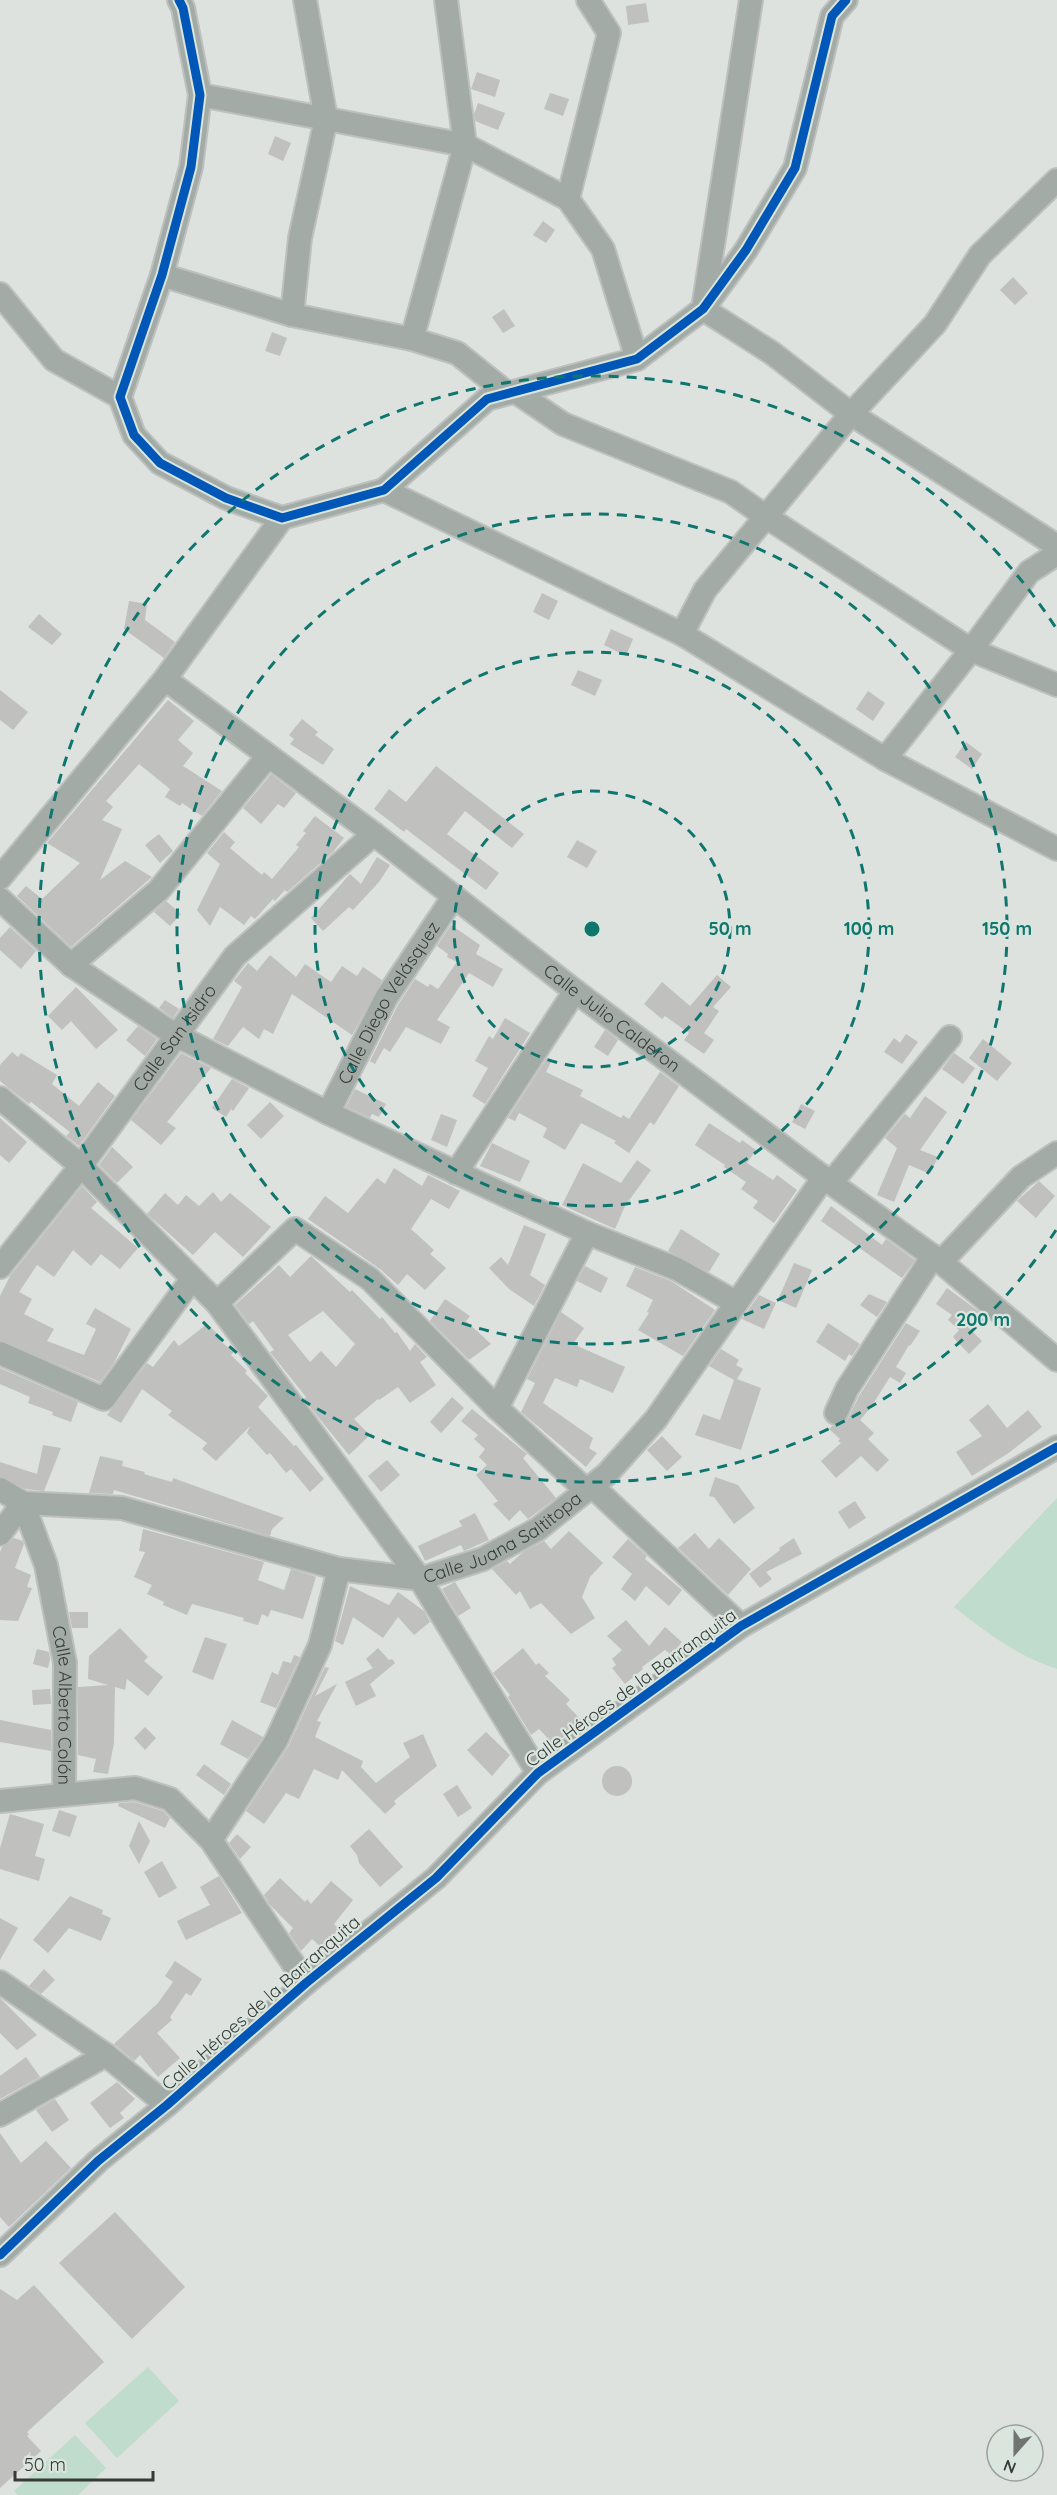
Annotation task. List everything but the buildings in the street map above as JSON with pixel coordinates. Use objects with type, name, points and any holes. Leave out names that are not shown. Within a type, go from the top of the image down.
[{"type":"street","points":[[179,0],[183,8],[200,95],[192,167],[162,275],[120,397],[134,435],[160,463],[226,498],[282,518],[384,490],[488,399],[637,358],[703,309],[746,250],[795,168],[831,16],[846,0]]},
{"type":"street","points":[[292,315],[300,238],[326,119],[305,0]]},
{"type":"street","points":[[412,339],[465,145],[446,0]]},
{"type":"street","points":[[568,199],[609,33],[588,0]]},
{"type":"street","points":[[703,309],[751,0]]},
{"type":"street","points":[[200,95],[465,145],[568,199],[603,249],[637,358]]},
{"type":"street","points":[[682,634],[705,590],[851,414],[935,324],[980,255],[1057,180]]},
{"type":"street","points":[[162,275],[292,315],[412,339],[457,353],[511,392],[563,424],[731,492],[971,650],[1057,685]]},
{"type":"street","points":[[0,294],[54,360],[120,397]]},
{"type":"street","points":[[703,309],[772,353],[851,414],[1057,546]]},
{"type":"street","points":[[384,490],[682,634],[885,759],[1057,849]]},
{"type":"street","points":[[0,878],[165,679],[282,518]]},
{"type":"street","points":[[885,759],[1029,572],[1057,554]]},
{"type":"street","name":"Calle Julio Calderon","points":[[165,679],[374,834],[575,991],[827,1180],[937,1259],[1057,1360]]},
{"type":"street","points":[[72,964],[159,890],[268,756]]},
{"type":"street","name":"Calle San Isidro","points":[[2,1259],[81,1167],[235,956],[374,834]]},
{"type":"street","name":"Calle Diego Velásquez","points":[[328,1113],[386,998],[454,896]]},
{"type":"street","points":[[0,899],[72,964],[178,1036],[328,1113],[587,1233],[677,1269],[735,1302]]},
{"type":"street","points":[[456,1173],[575,991]]},
{"type":"street","name":"Calle Juana Saltitopa","points":[[0,1490],[23,1503],[122,1508],[339,1569],[420,1579],[492,1554],[538,1529],[607,1474],[656,1419],[735,1302],[827,1180],[950,1037]]},
{"type":"street","points":[[0,1098],[81,1167],[217,1303],[420,1579],[538,1773]]},
{"type":"street","points":[[836,1413],[848,1389],[937,1259],[1021,1177],[1057,1154]]},
{"type":"street","points":[[217,1303],[295,1229],[370,1279],[497,1408],[741,1626]]},
{"type":"street","points":[[497,1408],[587,1233]]},
{"type":"street","points":[[0,1353],[104,1399],[192,1279]]},
{"type":"street","name":"Calle Héroes de la Barranquita","points":[[0,2255],[98,2162],[167,2105],[306,1983],[436,1878],[538,1773],[741,1626],[1057,1447]]},
{"type":"street","points":[[0,1534],[23,1503]]},
{"type":"street","name":"Calle Alberto Colón","points":[[23,1503],[46,1565],[65,1663],[64,1794],[135,1788],[170,1799],[211,1840],[306,1983]]},
{"type":"street","points":[[211,1840],[276,1741],[320,1645],[339,1569]]},
{"type":"street","points":[[0,1801],[64,1794]]},
{"type":"street","points":[[0,1982],[106,2055],[167,2105]]},
{"type":"street","points":[[0,2115],[106,2055]]},
{"type":"green space","points":[[1057,1498],[1057,1669],[1016,1651],[954,1607]]},
{"type":"green space","points":[[148,2367],[179,2401],[117,2458],[85,2423]]},
{"type":"green space","points":[[75,2435],[106,2468],[78,2495],[18,2495],[14,2491]]},
{"type":"cycle path","points":[[179,0],[183,8],[200,95],[191,167],[162,275],[120,397],[134,435],[160,463],[226,498],[282,518],[384,490],[487,399],[637,359],[703,309],[746,250],[795,168],[832,16],[846,0]]},
{"type":"cycle path","points":[[0,2255],[98,2161],[167,2105],[306,1983],[436,1878],[538,1773],[741,1626],[1057,1447]]}]
